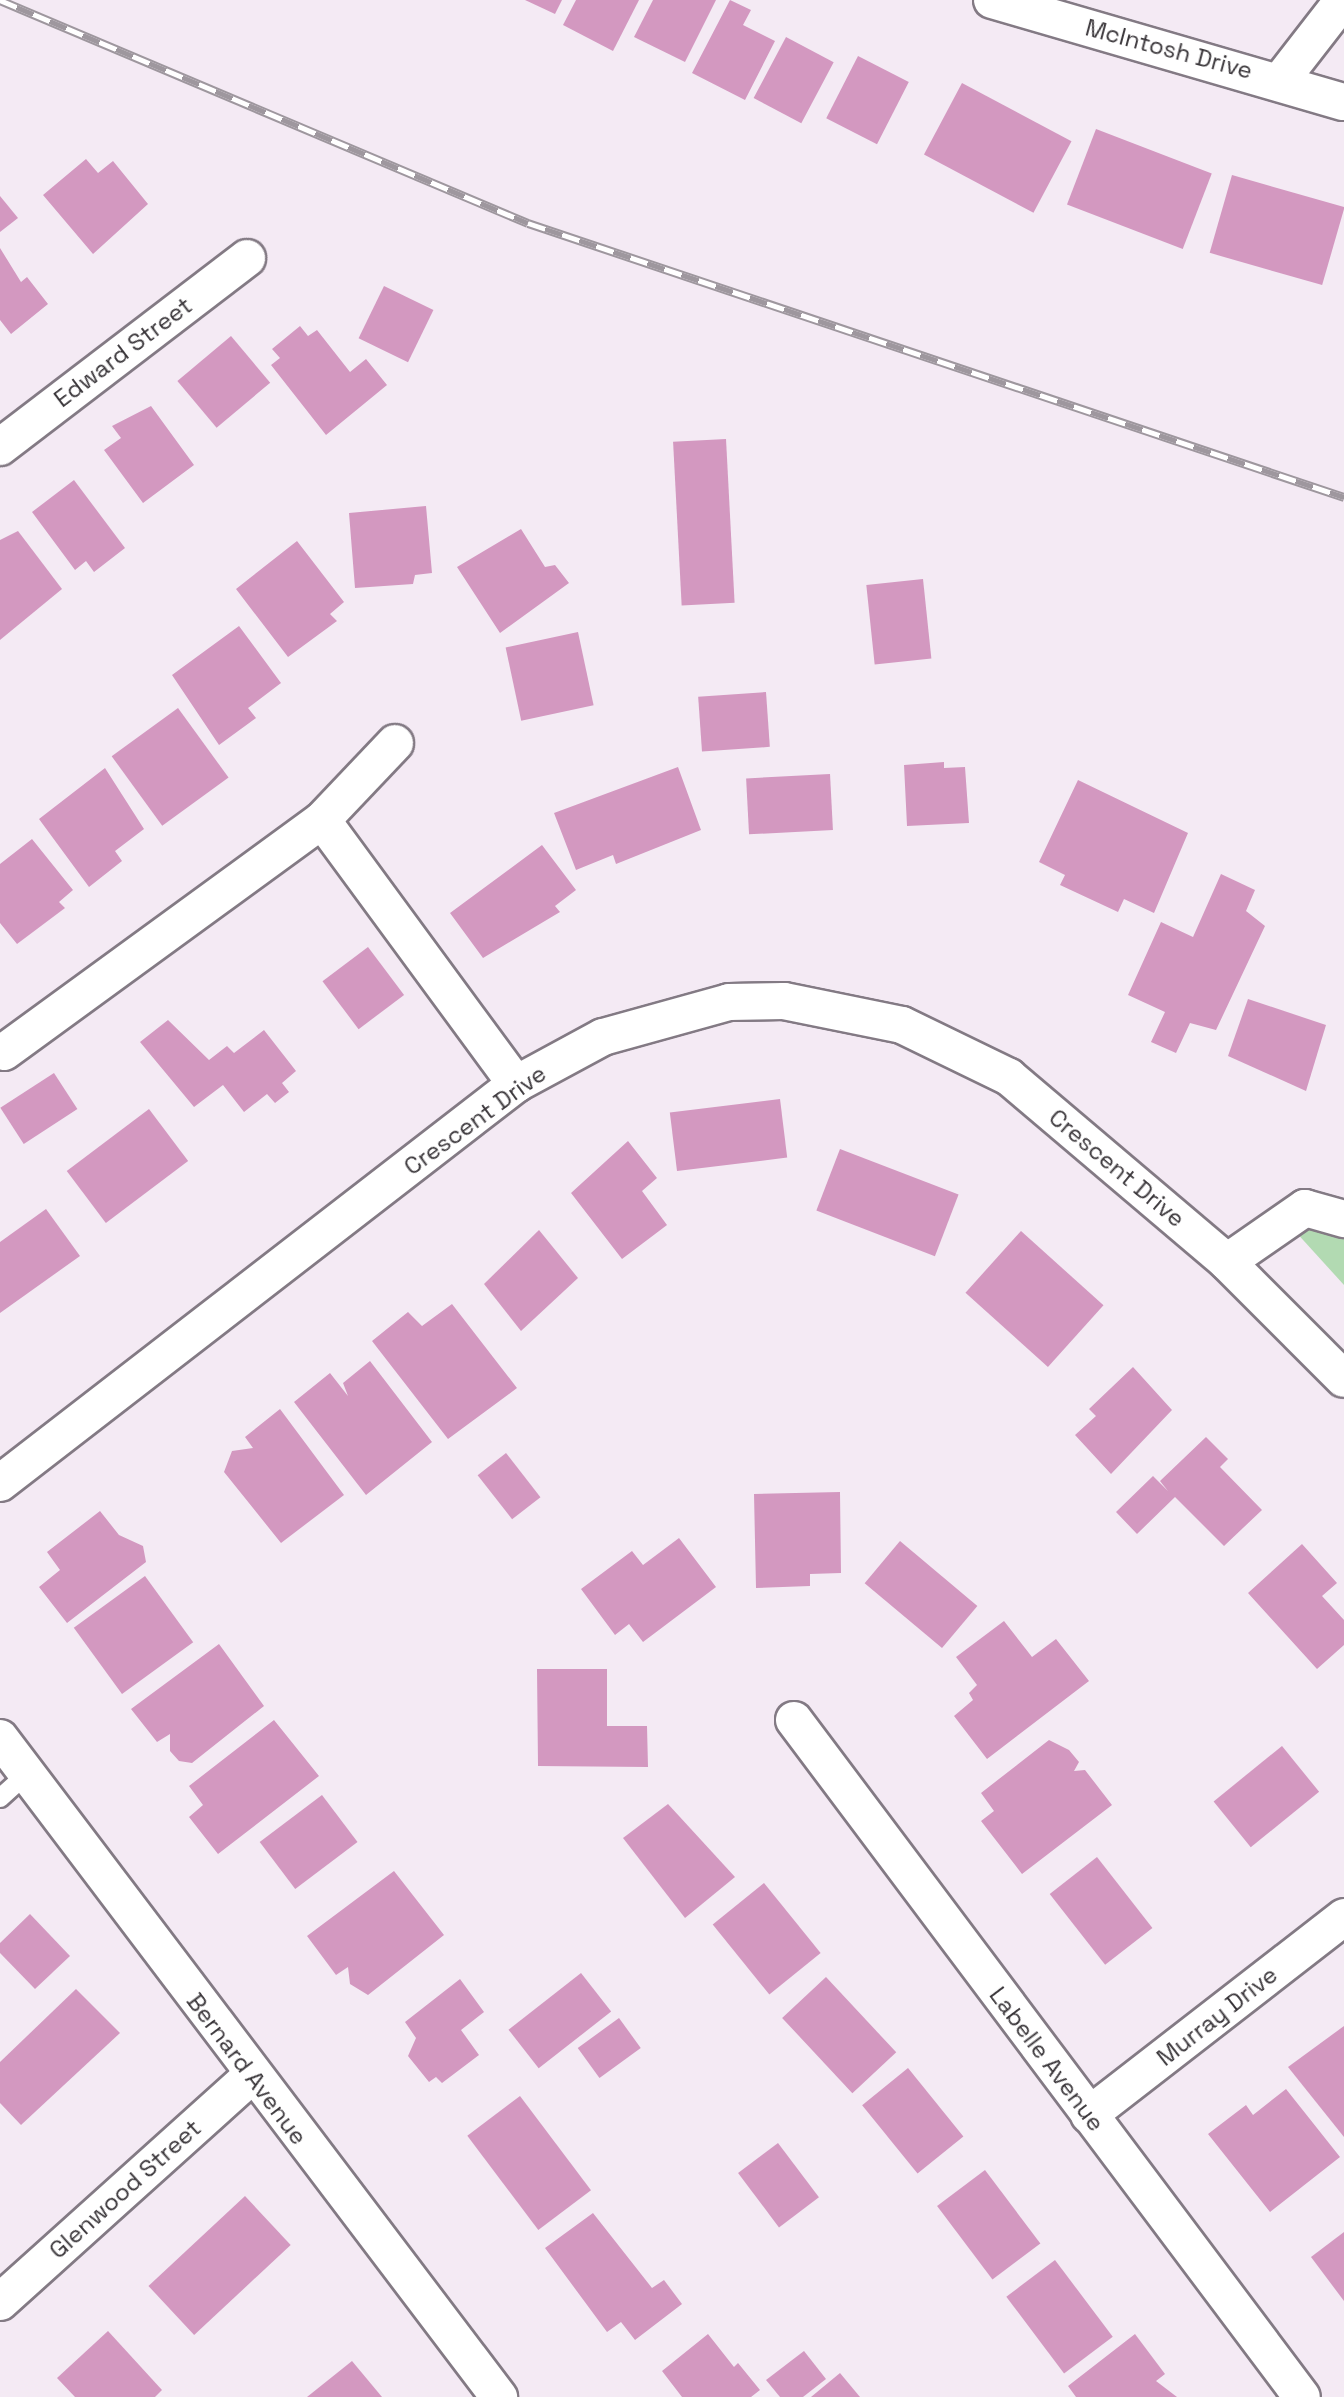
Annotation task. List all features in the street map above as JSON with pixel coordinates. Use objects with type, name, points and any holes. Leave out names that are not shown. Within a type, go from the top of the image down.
[{"type":"street","name":"McIntosh Drive","points":[[992,0],[1281,80],[1344,102]]},
{"type":"street","points":[[1281,80],[1343,0]]},
{"type":"street","name":"Edward Street","points":[[0,447],[247,258]]},
{"type":"street","points":[[4,1052],[322,820],[395,743]]},
{"type":"street","points":[[322,820],[516,1084]]},
{"type":"street","name":"Crescent Drive","points":[[0,1483],[516,1084],[603,1037],[717,1005],[784,1001],[844,1010],[958,1047],[1009,1077],[1227,1262],[1344,1379]]},
{"type":"street","points":[[1227,1262],[1305,1208],[1344,1219]]},
{"type":"street","name":"Labelle Avenue","points":[[794,1720],[1302,2397]]},
{"type":"street","name":"Bernard Avenue","points":[[0,1738],[251,2076],[499,2397]]},
{"type":"street","name":"Murray Drive","points":[[1089,2115],[1344,1917]]},
{"type":"street","name":"Glenwood Street","points":[[0,2302],[251,2076]]},
{"type":"lane","points":[[0,1798],[27,1774]]},
{"type":"green space","points":[[1284,1219],[1344,1236],[1344,1285]]},
{"type":"building","points":[[525,0],[562,0],[555,14]]},
{"type":"building","points":[[576,0],[639,0],[613,51],[563,25]]},
{"type":"building","points":[[653,0],[716,0],[685,62],[634,37]]},
{"type":"building","points":[[730,0],[751,10],[743,25],[775,41],[745,100],[692,73]]},
{"type":"building","points":[[786,37],[834,62],[801,123],[754,98]]},
{"type":"building","points":[[858,56],[909,82],[877,144],[826,118]]},
{"type":"building","points":[[962,83],[1071,141],[1033,213],[924,155]]},
{"type":"building","points":[[1096,129],[1212,173],[1183,249],[1067,205]]},
{"type":"building","points":[[86,159],[98,173],[113,161],[148,204],[93,254],[43,195]]},
{"type":"building","points":[[1232,175],[1344,207],[1322,285],[1210,253]]},
{"type":"building","points":[[0,196],[18,218],[0,232]]},
{"type":"building","points":[[0,248],[21,282],[27,277],[48,304],[11,334],[0,320]]},
{"type":"building","points":[[384,286],[433,310],[408,362],[359,338]]},
{"type":"building","points":[[300,326],[308,336],[317,330],[350,372],[366,359],[387,385],[326,435],[271,365],[280,358],[272,349]]},
{"type":"building","points":[[231,336],[270,383],[217,428],[177,381]]},
{"type":"building","points":[[151,406],[194,465],[143,503],[104,450],[121,438],[112,426]]},
{"type":"building","points":[[726,439],[735,603],[682,606],[673,442]]},
{"type":"building","points":[[74,480],[125,548],[94,572],[86,561],[75,570],[32,512]]},
{"type":"building","points":[[426,506],[432,573],[415,575],[413,584],[355,588],[349,513]]},
{"type":"building","points":[[521,529],[545,567],[555,565],[569,583],[500,633],[457,567]]},
{"type":"building","points":[[18,531],[62,589],[0,640],[0,540]]},
{"type":"building","points":[[297,541],[344,602],[330,614],[337,621],[288,657],[236,589]]},
{"type":"building","points":[[923,579],[931,659],[875,665],[866,585]]},
{"type":"building","points":[[239,626],[281,683],[248,708],[256,718],[219,745],[172,675]]},
{"type":"building","points":[[578,632],[594,705],[521,721],[506,647]]},
{"type":"building","points":[[766,692],[770,747],[702,752],[698,697]]},
{"type":"building","points":[[178,708],[229,778],[162,826],[112,756]]},
{"type":"building","points":[[944,762],[944,768],[965,767],[969,823],[907,826],[904,765]]},
{"type":"building","points":[[678,767],[701,830],[616,864],[613,855],[576,870],[554,813]]},
{"type":"building","points":[[105,768],[144,829],[115,851],[122,861],[89,887],[39,819]]},
{"type":"building","points":[[830,774],[833,830],[749,834],[746,778]]},
{"type":"building","points":[[1078,780],[1188,833],[1154,913],[1124,899],[1118,912],[1060,885],[1065,875],[1039,862]]},
{"type":"building","points":[[32,839],[73,890],[59,902],[65,908],[17,944],[0,923],[0,864]]},
{"type":"building","points":[[542,845],[576,890],[555,906],[560,912],[483,958],[450,913]]},
{"type":"building","points":[[1221,874],[1255,890],[1246,911],[1265,926],[1216,1030],[1190,1023],[1176,1053],[1151,1042],[1165,1012],[1128,995],[1161,922],[1193,937]]},
{"type":"building","points":[[368,947],[404,995],[359,1029],[322,981]]},
{"type":"building","points":[[1248,999],[1326,1025],[1306,1091],[1228,1056]]},
{"type":"building","points":[[168,1020],[209,1060],[227,1046],[234,1053],[264,1030],[296,1071],[282,1083],[289,1092],[275,1103],[267,1094],[244,1112],[223,1085],[194,1107],[140,1042]]},
{"type":"building","points":[[54,1073],[77,1109],[24,1144],[0,1108]]},
{"type":"building","points":[[780,1099],[787,1158],[677,1171],[670,1113]]},
{"type":"building","points":[[149,1109],[188,1161],[106,1223],[67,1171]]},
{"type":"building","points":[[628,1141],[657,1178],[642,1191],[667,1225],[622,1259],[571,1193]]},
{"type":"building","points":[[840,1149],[959,1195],[935,1256],[816,1211]]},
{"type":"building","points":[[46,1209],[80,1256],[0,1313],[0,1242]]},
{"type":"building","points":[[539,1230],[578,1278],[521,1331],[484,1284]]},
{"type":"building","points":[[1021,1231],[1103,1305],[1048,1367],[965,1293]]},
{"type":"building","points":[[452,1304],[517,1388],[448,1439],[372,1341],[408,1312],[422,1326]]},
{"type":"building","points":[[370,1361],[432,1442],[366,1495],[294,1402],[330,1373],[348,1396],[343,1383]]},
{"type":"building","points":[[1133,1367],[1172,1410],[1111,1474],[1075,1435],[1096,1416],[1089,1409]]},
{"type":"building","points":[[280,1409],[344,1495],[281,1543],[224,1472],[232,1451],[253,1448],[245,1437]]},
{"type":"building","points":[[1206,1437],[1228,1459],[1220,1467],[1262,1510],[1224,1546],[1175,1497],[1137,1534],[1116,1512],[1153,1476],[1168,1491],[1160,1481]]},
{"type":"building","points":[[506,1453],[540,1497],[512,1519],[478,1475]]},
{"type":"building","points":[[840,1492],[841,1573],[810,1574],[810,1586],[756,1588],[754,1494]]},
{"type":"building","points":[[100,1511],[119,1535],[143,1546],[146,1562],[67,1623],[39,1587],[60,1570],[47,1552]]},
{"type":"building","points":[[679,1538],[716,1587],[643,1642],[629,1624],[615,1635],[581,1589],[632,1551],[643,1565]]},
{"type":"building","points":[[900,1541],[977,1606],[942,1648],[865,1583]]},
{"type":"building","points":[[1302,1544],[1337,1583],[1322,1596],[1344,1620],[1344,1645],[1317,1669],[1248,1593]]},
{"type":"building","points":[[145,1576],[193,1642],[122,1694],[74,1628]]},
{"type":"building","points":[[1004,1621],[1032,1657],[1056,1639],[1089,1681],[987,1759],[954,1716],[973,1700],[969,1693],[977,1685],[956,1657]]},
{"type":"building","points":[[219,1644],[264,1706],[192,1763],[179,1761],[170,1751],[170,1734],[157,1742],[131,1709]]},
{"type":"building","points":[[537,1669],[607,1669],[607,1726],[647,1726],[648,1767],[538,1766]]},
{"type":"building","points":[[274,1720],[319,1776],[218,1854],[189,1817],[203,1805],[189,1786]]},
{"type":"building","points":[[1049,1740],[1069,1750],[1079,1762],[1074,1771],[1085,1770],[1112,1805],[1022,1874],[981,1821],[994,1811],[981,1793]]},
{"type":"building","points":[[1282,1746],[1319,1792],[1251,1847],[1214,1801]]},
{"type":"building","points":[[322,1795],[358,1842],[295,1889],[260,1842]]},
{"type":"building","points":[[668,1804],[735,1877],[685,1918],[623,1838]]},
{"type":"building","points":[[1097,1857],[1152,1928],[1105,1965],[1050,1894]]},
{"type":"building","points":[[394,1871],[444,1935],[368,1995],[350,1984],[348,1967],[336,1975],[307,1936]]},
{"type":"building","points":[[764,1883],[821,1953],[769,1994],[713,1925]]},
{"type":"building","points":[[30,1914],[70,1956],[35,1989],[0,1953],[0,1943]]},
{"type":"building","points":[[581,1973],[611,2012],[539,2068],[509,2030]]},
{"type":"building","points":[[826,1977],[896,2052],[852,2093],[782,2018]]},
{"type":"building","points":[[460,1979],[484,2012],[461,2030],[479,2055],[442,2083],[436,2077],[429,2082],[408,2056],[416,2038],[405,2022]]},
{"type":"building","points":[[76,1989],[120,2033],[21,2125],[0,2103],[0,2062]]},
{"type":"building","points":[[619,2018],[641,2048],[599,2078],[578,2048]]},
{"type":"building","points":[[1344,2026],[1344,2137],[1288,2067]]},
{"type":"building","points":[[908,2068],[963,2136],[918,2174],[862,2105]]},
{"type":"building","points":[[1286,2089],[1340,2157],[1270,2212],[1208,2134],[1246,2105],[1253,2115]]},
{"type":"building","points":[[520,2096],[591,2190],[538,2230],[467,2136]]},
{"type":"building","points":[[778,2143],[819,2197],[779,2227],[738,2173]]},
{"type":"building","points":[[985,2170],[1040,2243],[992,2280],[937,2206]]},
{"type":"building","points":[[245,2196],[291,2245],[194,2335],[148,2286]]},
{"type":"building","points":[[593,2213],[652,2288],[664,2280],[682,2304],[635,2340],[621,2322],[607,2332],[545,2248]]},
{"type":"building","points":[[1344,2232],[1344,2301],[1311,2257]]},
{"type":"building","points":[[1055,2260],[1113,2337],[1064,2373],[1006,2297]]},
{"type":"building","points":[[108,2331],[162,2390],[155,2397],[75,2397],[57,2378]]},
{"type":"building","points":[[708,2334],[734,2367],[738,2363],[760,2390],[751,2397],[682,2397],[662,2371]]},
{"type":"building","points":[[1135,2334],[1165,2374],[1156,2381],[1177,2397],[1076,2397],[1068,2386]]},
{"type":"building","points":[[804,2351],[826,2379],[803,2397],[780,2397],[766,2380]]},
{"type":"building","points":[[352,2361],[382,2397],[307,2397]]},
{"type":"building","points":[[840,2373],[860,2397],[811,2397]]},
{"type":"railway","points":[[0,0],[528,223],[1344,497]]}]
